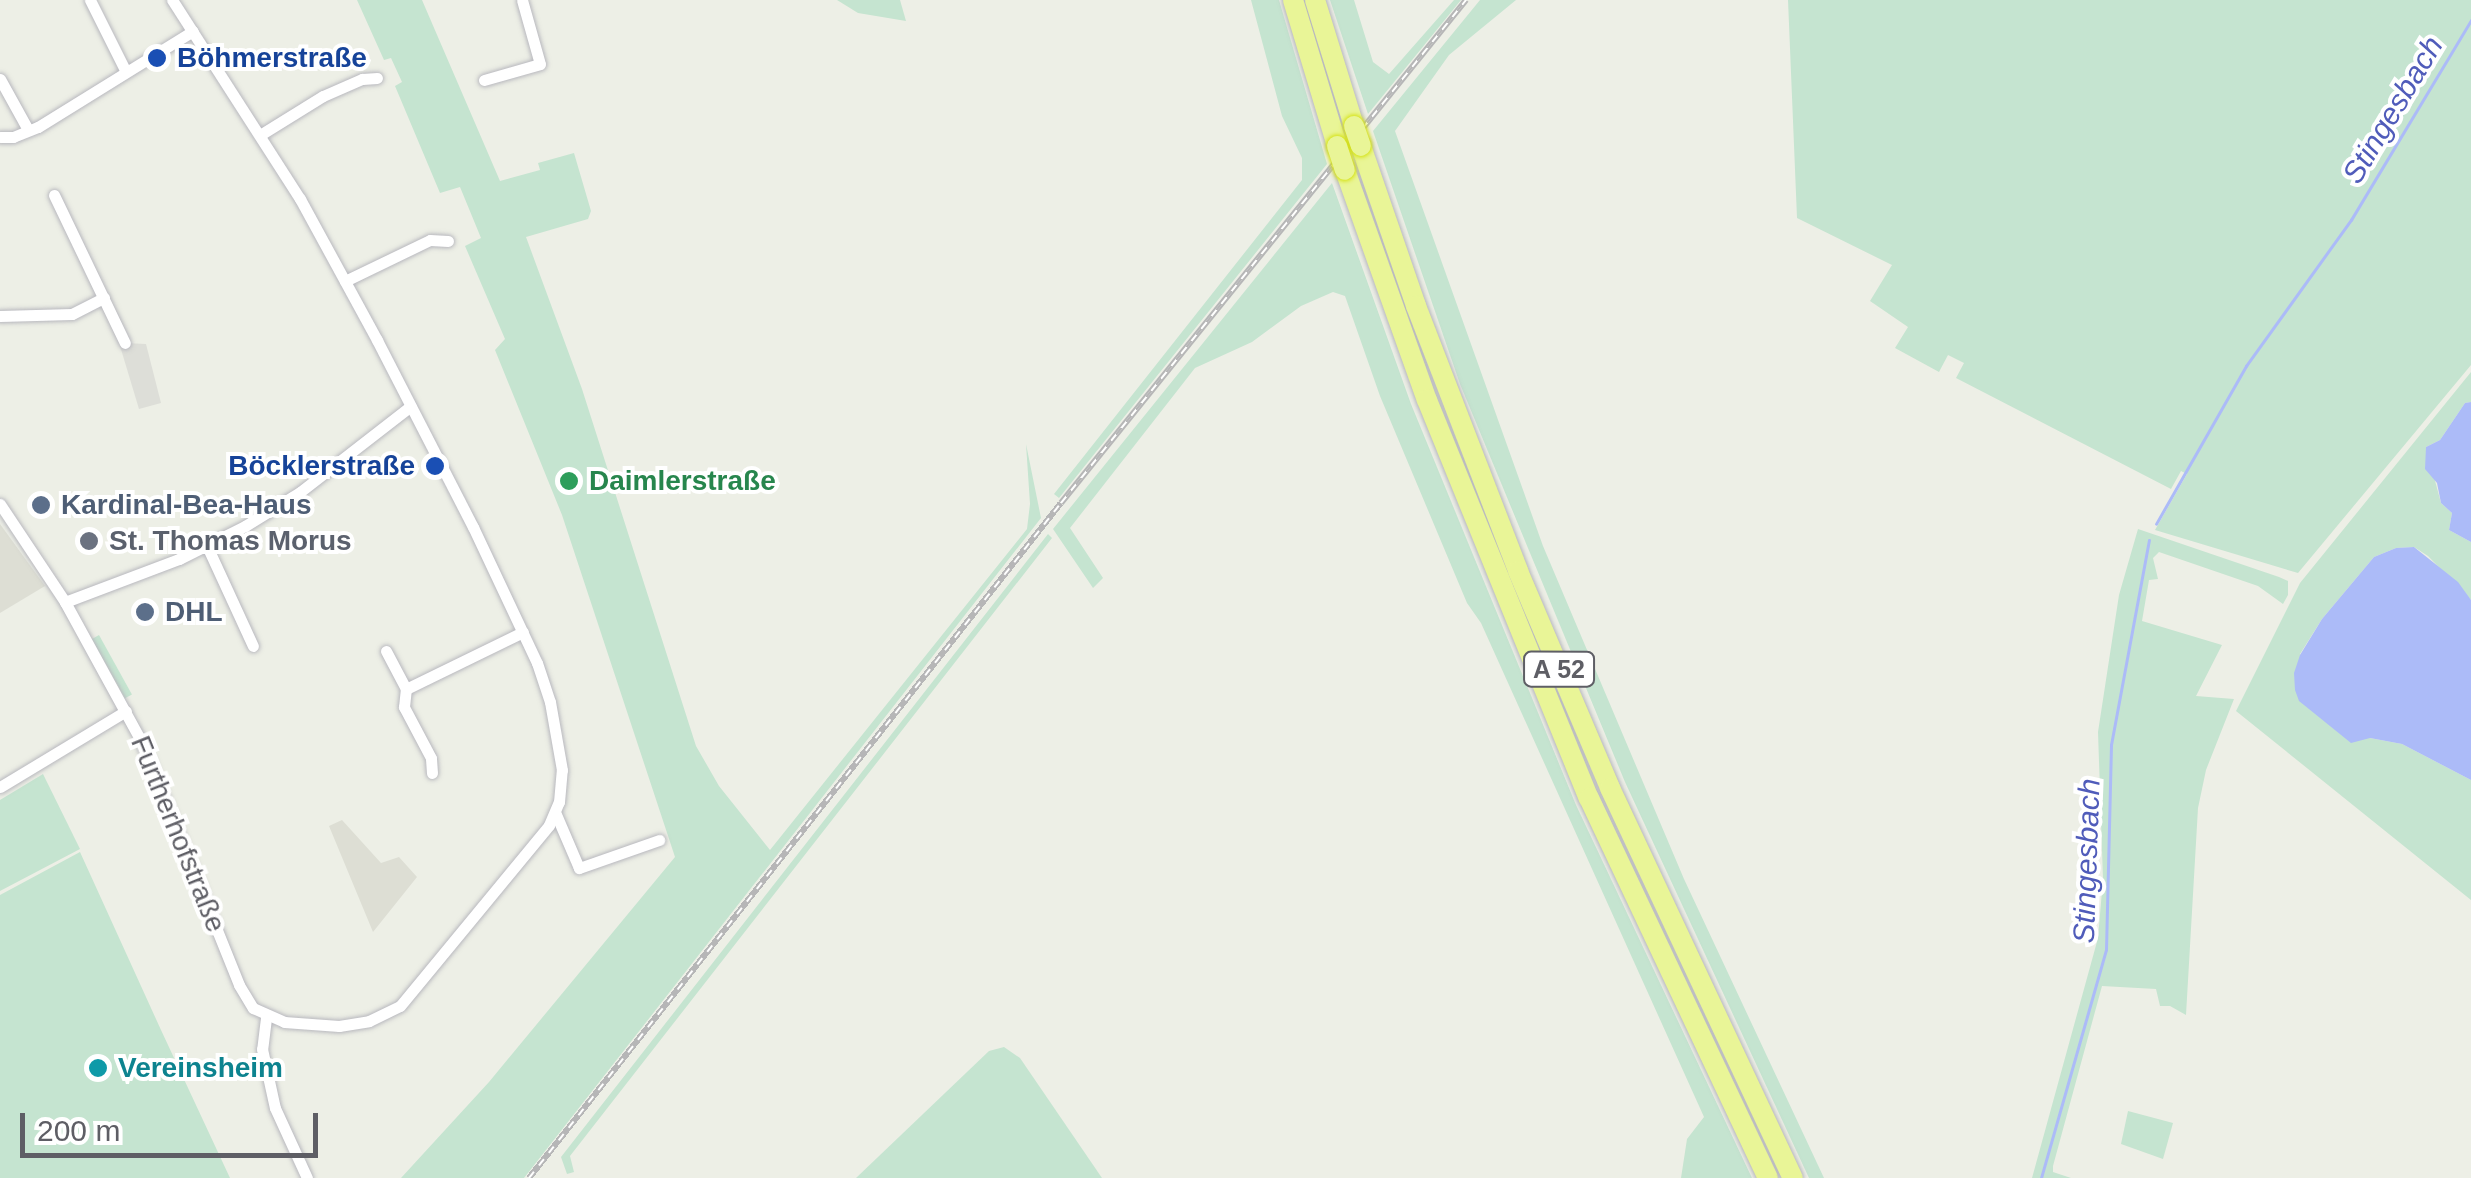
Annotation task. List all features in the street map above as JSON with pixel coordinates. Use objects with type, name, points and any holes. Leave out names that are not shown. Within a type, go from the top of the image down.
[{"type":"highway","name":"A 52","points":[[1294,0],[1345,170],[1434,418],[1589,798],[1768,1178]]},
{"type":"highway","name":"A 52","points":[[1316,0],[1416,306],[1518,571],[1610,788],[1792,1178]]},
{"type":"street","points":[[90,0],[126,72]]},
{"type":"street","points":[[484,80],[540,64],[522,0]]},
{"type":"street","points":[[178,2],[345,282],[411,406],[523,632],[546,688],[558,742],[561,783],[555,812],[533,848],[400,1006],[369,1021],[339,1026],[266,1018],[262,1049],[276,1108],[307,1178]]},
{"type":"street","points":[[0,137],[17,136],[42,124],[192,31]]},
{"type":"street","points":[[0,78],[27,128]]},
{"type":"street","points":[[260,135],[322,96],[362,79],[377,78]]},
{"type":"street","points":[[54,195],[125,343]]},
{"type":"street","points":[[345,282],[430,240],[448,241]]},
{"type":"street","points":[[0,316],[72,314],[104,298]]},
{"type":"street","points":[[66,602],[207,546],[300,492],[411,406]]},
{"type":"street","name":"Furtherhofstraße","points":[[0,504],[66,602],[126,711],[164,791],[239,985],[253,1008],[266,1018]]},
{"type":"street","points":[[207,546],[253,646]]},
{"type":"street","points":[[406,689],[523,632]]},
{"type":"street","points":[[386,651],[406,689],[404,707],[430,758],[432,773]]},
{"type":"street","points":[[0,787],[126,711]]},
{"type":"street","points":[[555,812],[578,868],[658,840]]},
{"type":"shaded area","points":[[146,344],[161,403],[139,409],[120,346]]},
{"type":"shaded area","points":[[0,524],[45,586],[0,613]]},
{"type":"shaded area","points":[[342,820],[381,863],[399,857],[417,877],[373,932],[329,826]]},
{"type":"green space","points":[[357,0],[422,0],[500,181],[540,170],[538,163],[574,153],[591,211],[588,219],[526,237],[582,389],[696,746],[719,786],[770,850],[1027,529],[1030,504],[1026,444],[1041,518],[524,1178],[401,1178],[489,1082],[675,857],[562,515],[495,350],[505,339],[465,246],[481,238],[460,187],[440,193],[395,86],[402,82],[391,58],[384,60]]},
{"type":"green space","points":[[837,0],[900,0],[906,21],[858,13]]},
{"type":"green space","points":[[1251,0],[1279,0],[1327,164],[1059,498],[1054,494],[1302,180],[1302,158],[1282,116]]},
{"type":"green space","points":[[1330,0],[1354,0],[1373,62],[1389,74],[1454,0],[1461,0],[1368,114]]},
{"type":"green space","points":[[1480,0],[1516,0],[1449,55],[1395,131],[1543,546],[1684,879],[1824,1178],[1809,1178],[1625,782],[1460,384],[1373,131]]},
{"type":"green space","points":[[1788,0],[2471,0],[2471,365],[2298,573],[2155,530],[2187,474],[2181,471],[2171,489],[1956,378],[1964,363],[1948,355],[1939,372],[1895,348],[1908,327],[1870,301],[1892,265],[1797,218]]},
{"type":"green space","points":[[1332,183],[1411,404],[1576,805],[1752,1178],[1681,1178],[1687,1139],[1704,1117],[1481,623],[1467,603],[1380,396],[1345,296],[1333,292],[1301,306],[1252,342],[1195,368],[1070,528],[1103,578],[1093,588],[1053,529]]},
{"type":"green space","points":[[2471,372],[2471,402],[2465,403],[2440,440],[2426,447],[2441,503],[2452,513],[2449,530],[2471,542],[2471,600],[2428,556],[2414,547],[2396,548],[2374,557],[2322,619],[2300,654],[2370,738],[2402,744],[2471,780],[2471,900],[2236,711],[2300,583]]},
{"type":"green space","points":[[2138,529],[2279,577],[2288,581],[2288,595],[2283,604],[2258,586],[2159,552],[2153,558],[2158,579],[2149,580],[2142,621],[2222,645],[2196,696],[2234,699],[2206,770],[2198,808],[2186,1015],[2170,1006],[2160,1006],[2156,989],[2102,986],[2053,1166],[2053,1172],[2071,1178],[2032,1178],[2098,938],[2103,879],[2098,732],[2119,595]]},
{"type":"green space","points":[[1048,534],[1052,538],[570,1156],[574,1172],[567,1174],[561,1157]]},
{"type":"green space","points":[[99,635],[132,694],[125,698],[92,639]]},
{"type":"green space","points":[[43,774],[80,849],[0,891],[0,800]]},
{"type":"green space","points":[[80,852],[230,1178],[0,1178],[0,895]]},
{"type":"green space","points":[[1004,1047],[1020,1058],[1102,1178],[856,1178],[989,1051]]},
{"type":"green space","points":[[2128,1111],[2173,1123],[2163,1159],[2121,1144]]},
{"type":"water","points":[[2471,402],[2471,542],[2449,530],[2452,513],[2441,503],[2437,483],[2425,469],[2426,447],[2440,440],[2465,403]]},
{"type":"water","points":[[2414,547],[2458,582],[2471,600],[2471,780],[2402,744],[2370,738],[2351,743],[2299,701],[2295,690],[2294,673],[2300,655],[2322,619],[2374,557],[2396,548]]},
{"type":"waterway","name":"Stingesbach","points":[[2156,524],[2246,366],[2351,220],[2471,20]]},
{"type":"waterway","name":"Stingesbach","points":[[2041,1178],[2106,950],[2111,745],[2149,540]]},
{"type":"railway","points":[[529,1178],[1061,503],[1466,0]]},
{"type":"place","name":"Böhmerstraße","points":[[157,58]]},
{"type":"place","name":"Böcklerstraße","points":[[435,466]]},
{"type":"place","name":"Daimlerstraße","points":[[569,481]]},
{"type":"place","name":"Kardinal-Bea-Haus","points":[[41,505]]},
{"type":"place","name":"St. Thomas Morus","points":[[89,541]]},
{"type":"place","name":"DHL","points":[[145,612]]},
{"type":"place","name":"Vereinsheim","points":[[98,1068]]}]
